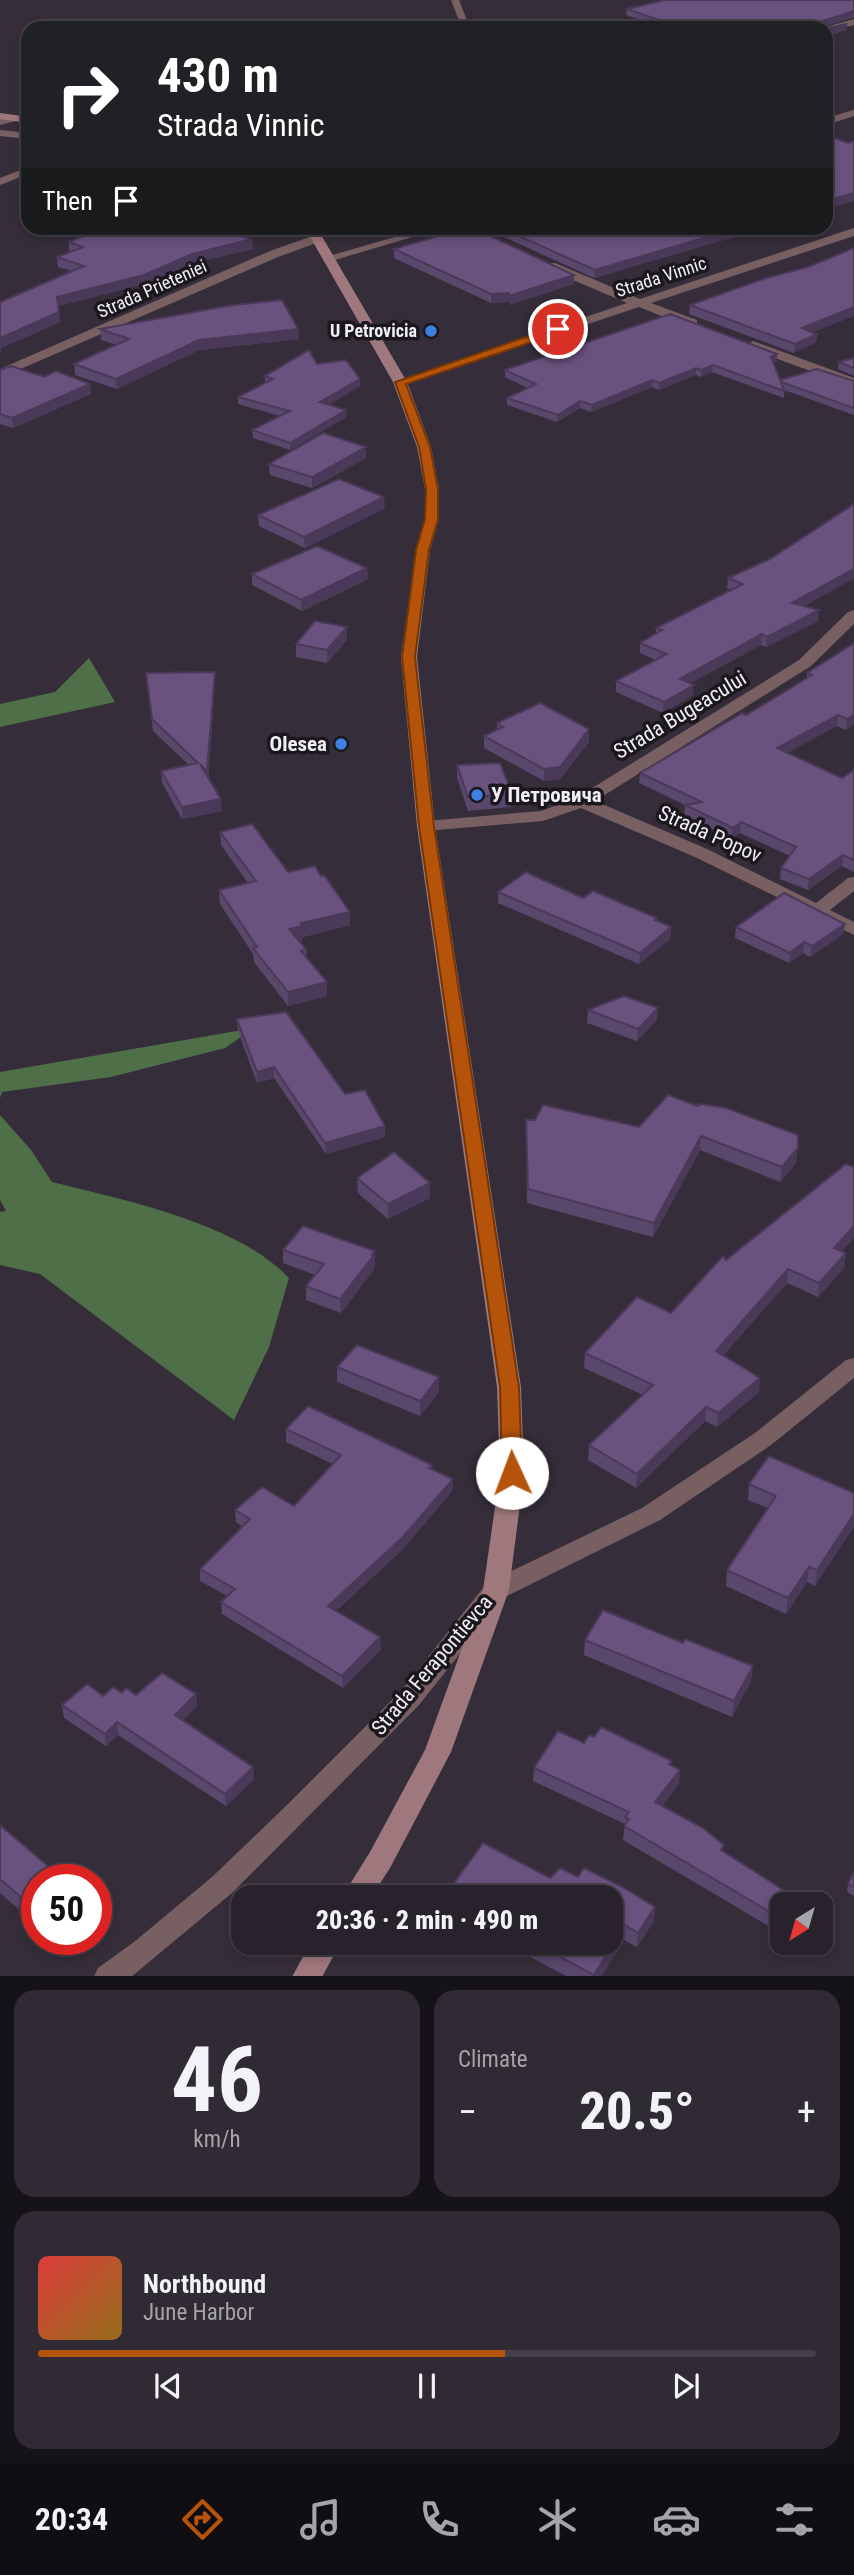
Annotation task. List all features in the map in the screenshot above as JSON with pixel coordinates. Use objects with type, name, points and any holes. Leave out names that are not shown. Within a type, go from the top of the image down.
[{"type":"main road","points":[[0,116],[21,119]]},
{"type":"main road","name":"Strada Ferapontievca","points":[[316,235],[400,382],[424,447],[432,489],[432,519],[423,550],[409,657],[426,826],[509,1387],[512,1473],[496,1590]]},
{"type":"main road","points":[[364,1885],[438,1752],[496,1590]]},
{"type":"main road","points":[[306,1976],[319,1955]]},
{"type":"street","points":[[833,27],[854,22]]},
{"type":"street","points":[[833,120],[854,113]]},
{"type":"street","points":[[0,122],[15,118]]},
{"type":"street","points":[[833,122],[854,128]]},
{"type":"street","points":[[0,182],[21,173]]},
{"type":"street","name":"Strada Vinnic","points":[[400,382],[854,232]]},
{"type":"street","name":"Strada Prieteniei","points":[[0,374],[274,254],[311,235]]},
{"type":"street","points":[[328,258],[412,235]]},
{"type":"street","points":[[542,262],[701,327]]},
{"type":"street","points":[[740,341],[854,383]]},
{"type":"street","name":"Strada Bugeacului","points":[[426,826],[543,816],[582,802],[805,663],[854,615]]},
{"type":"street","name":"Strada Popov","points":[[582,802],[701,853],[819,909],[854,929]]},
{"type":"street","points":[[819,909],[854,882]]},
{"type":"street","points":[[496,1590],[651,1514],[763,1439],[854,1366]]},
{"type":"street","name":"Strada Ferapontievca","points":[[108,1976],[144,1951],[222,1885],[299,1811],[410,1698],[496,1590]]},
{"type":"lane","points":[[455,0],[463,21]]},
{"type":"lane","points":[[0,133],[21,135]]},
{"type":"green space","points":[[89,658],[115,702],[0,727],[0,704],[55,692]]},
{"type":"green space","points":[[254,1028],[225,1048],[111,1077],[2,1092],[0,1098],[0,1072]]},
{"type":"green space","points":[[0,1115],[31,1150],[52,1182],[145,1206],[210,1228],[267,1259],[289,1278],[269,1347],[234,1420],[40,1274],[0,1265],[0,1212],[6,1211],[0,1200]]},
{"type":"building","points":[[665,0],[854,0],[854,11],[823,21],[650,21],[656,19],[627,9]]},
{"type":"building","points":[[833,138],[848,143],[854,141],[854,193],[833,199]]},
{"type":"building","points":[[86,235],[236,235],[252,239],[192,254],[144,275],[57,297],[59,312],[0,338],[0,302],[84,266],[57,257],[83,247],[69,242]]},
{"type":"building","points":[[441,235],[488,235],[574,275],[509,296],[509,293],[491,294],[394,249]]},
{"type":"building","points":[[517,235],[713,235],[595,270]]},
{"type":"building","points":[[854,248],[854,307],[802,328],[817,334],[795,344],[690,305],[766,278],[808,267]]},
{"type":"building","points":[[282,300],[298,329],[199,340],[116,379],[74,364],[129,339],[100,329],[233,305]]},
{"type":"building","points":[[670,314],[777,354],[771,357],[780,380],[817,369],[854,381],[854,408],[781,382],[784,391],[713,365],[701,370],[696,368],[659,383],[652,380],[592,405],[580,401],[558,415],[507,398],[536,384],[505,370]]},
{"type":"building","points":[[309,350],[317,364],[346,360],[360,379],[320,402],[346,410],[290,443],[252,430],[290,411],[238,397],[273,379],[265,376]]},
{"type":"building","points":[[854,358],[854,368],[839,362]]},
{"type":"building","points":[[11,366],[44,377],[56,371],[90,384],[12,418],[0,414],[0,370]]},
{"type":"building","points":[[323,433],[366,447],[312,477],[269,464]]},
{"type":"building","points":[[339,479],[384,497],[304,537],[258,515]]},
{"type":"building","points":[[854,504],[854,569],[792,603],[819,610],[767,637],[762,634],[680,679],[694,685],[664,702],[616,681],[667,654],[640,643],[662,630],[656,628],[743,584],[728,578],[770,559]]},
{"type":"building","points":[[317,546],[367,568],[301,600],[252,574]]},
{"type":"building","points":[[315,621],[347,627],[327,650],[296,644]]},
{"type":"building","points":[[854,643],[854,715],[847,719],[838,715],[777,748],[842,778],[854,770],[854,860],[843,855],[809,879],[781,868],[796,847],[741,822],[733,828],[685,805],[702,802],[640,773],[812,675],[807,673]]},
{"type":"building","points":[[215,672],[207,771],[200,764],[221,799],[182,807],[161,771],[198,763],[152,719],[146,673]]},
{"type":"building","points":[[540,703],[589,729],[560,767],[544,769],[484,736],[503,727],[497,723]]},
{"type":"building","points":[[500,763],[512,794],[468,797],[457,765]]},
{"type":"building","points":[[252,824],[288,872],[315,866],[350,912],[301,923],[302,926],[289,929],[306,949],[301,951],[327,982],[288,992],[253,948],[257,947],[219,890],[256,881],[220,832]]},
{"type":"building","points":[[526,872],[583,898],[593,891],[657,918],[655,920],[671,927],[640,953],[498,892]]},
{"type":"building","points":[[784,893],[845,924],[812,946],[804,942],[790,953],[736,927]]},
{"type":"building","points":[[624,996],[658,1008],[638,1029],[588,1010]]},
{"type":"building","points":[[286,1012],[345,1094],[365,1090],[385,1126],[325,1143],[274,1067],[257,1072],[237,1019]]},
{"type":"building","points":[[668,1095],[698,1106],[700,1104],[726,1108],[798,1135],[798,1148],[782,1167],[701,1136],[654,1223],[528,1189],[526,1120],[535,1120],[543,1105],[639,1127]]},
{"type":"building","points":[[394,1152],[430,1183],[388,1204],[357,1178]]},
{"type":"building","points":[[846,1164],[854,1167],[854,1226],[834,1248],[846,1253],[819,1283],[788,1269],[716,1351],[760,1378],[718,1413],[706,1407],[637,1474],[589,1445],[653,1385],[585,1353],[637,1297],[671,1313],[723,1256],[726,1260]]},
{"type":"building","points":[[303,1226],[375,1251],[340,1299],[306,1286],[324,1264],[283,1250]]},
{"type":"building","points":[[357,1345],[439,1377],[420,1401],[337,1367]]},
{"type":"building","points":[[308,1406],[432,1465],[429,1468],[453,1479],[403,1537],[328,1606],[380,1637],[342,1676],[221,1602],[235,1589],[200,1569],[250,1519],[235,1510],[262,1487],[294,1506],[341,1455],[286,1429]]},
{"type":"building","points":[[769,1456],[854,1493],[854,1514],[817,1570],[809,1567],[788,1598],[727,1570],[776,1496],[749,1484]]},
{"type":"building","points":[[603,1610],[683,1643],[685,1639],[753,1666],[734,1701],[585,1640]]},
{"type":"building","points":[[162,1673],[196,1694],[175,1715],[253,1767],[225,1794],[117,1722],[105,1734],[62,1705],[87,1684],[103,1696],[113,1687],[122,1693],[126,1688],[136,1695]]},
{"type":"building","points":[[601,1727],[672,1761],[669,1764],[680,1770],[655,1802],[703,1828],[724,1845],[721,1850],[786,1892],[770,1892],[770,1912],[624,1826],[629,1819],[625,1817],[629,1812],[534,1768],[558,1731],[584,1743],[589,1735],[594,1737]]},
{"type":"building","points":[[0,1825],[45,1864],[21,1864],[21,1897],[0,1879]]},
{"type":"building","points":[[483,1843],[550,1878],[560,1868],[578,1877],[584,1868],[618,1885],[453,1885]]},
{"type":"building","points":[[854,1872],[854,1887],[848,1884]]},
{"type":"building","points":[[623,1888],[655,1907],[638,1933],[625,1925],[623,1928]]},
{"type":"building","points":[[556,1955],[606,1955],[594,1975]]},
{"type":"place","name":"U Petrovicia","points":[[431,331]]},
{"type":"place","name":"Olesea","points":[[341,744]]},
{"type":"place","name":"У Петровича","points":[[477,795]]},
{"type":"route","points":[[512,1473],[509,1387],[426,826],[409,657],[423,550],[432,519],[432,489],[424,447],[400,382],[558,329]]}]
